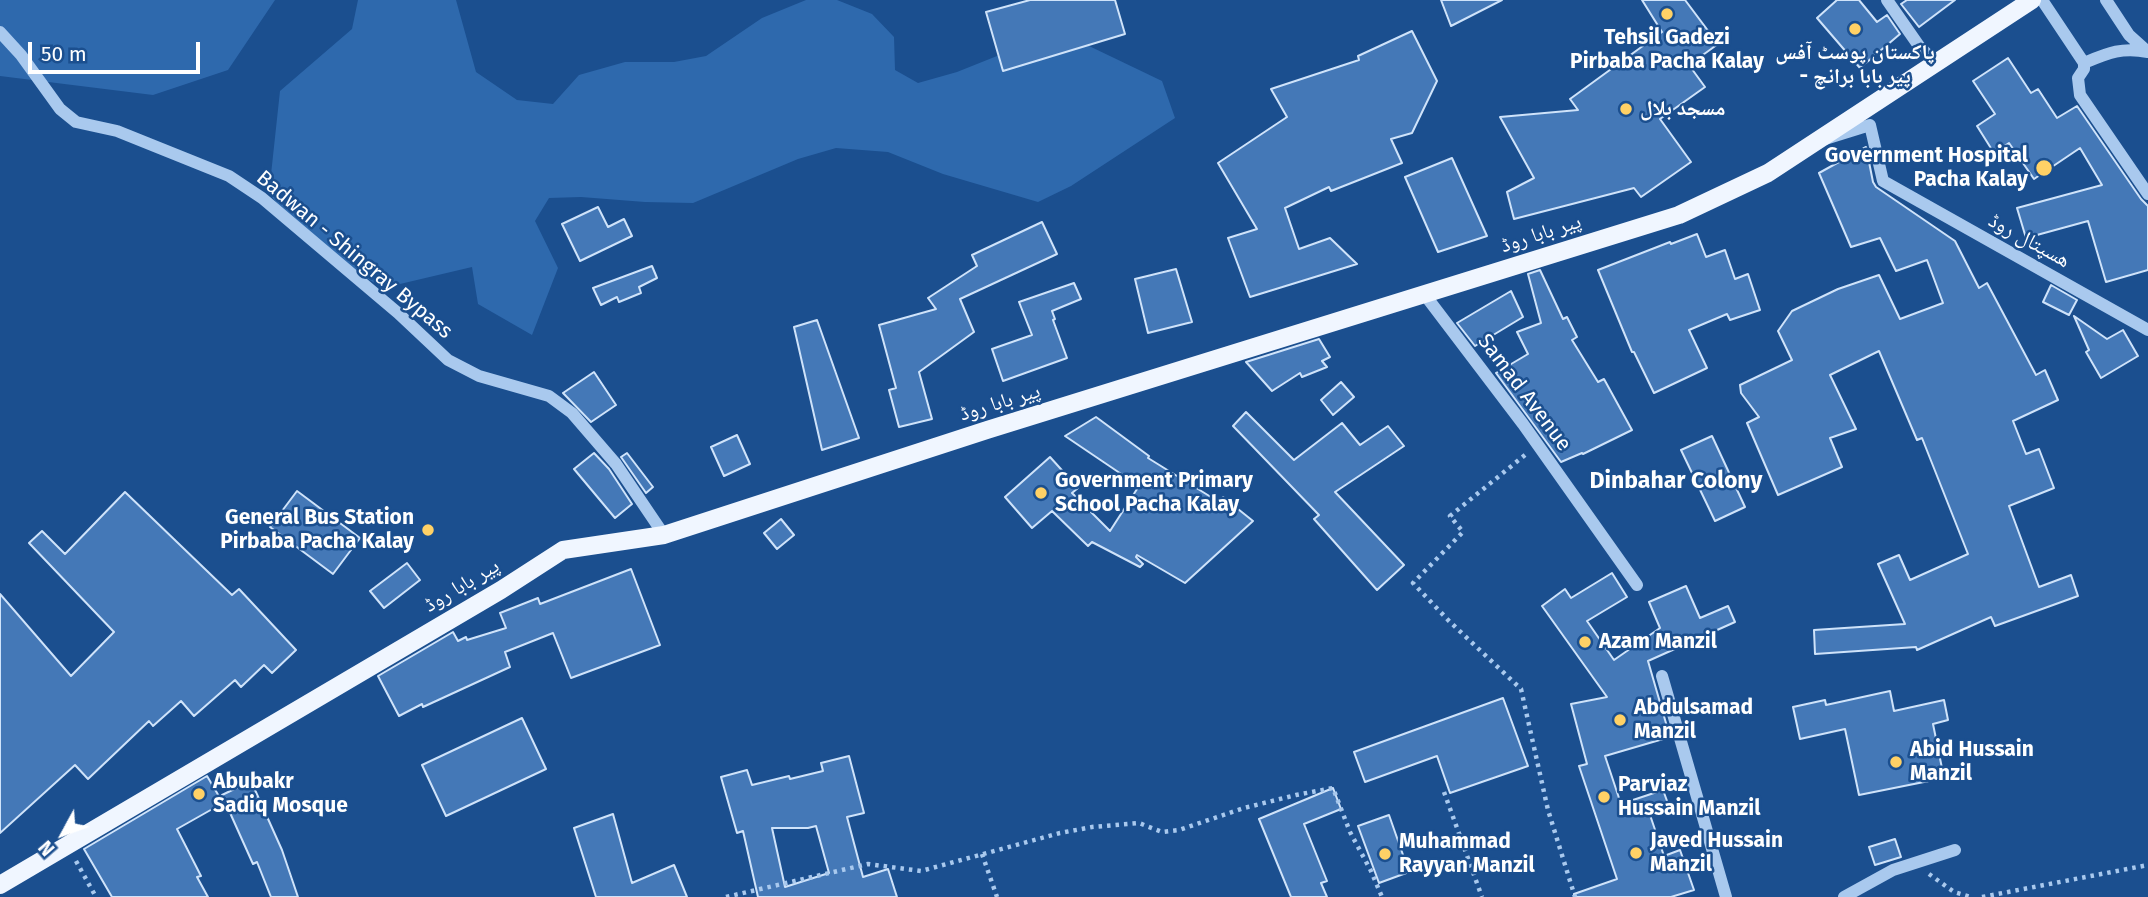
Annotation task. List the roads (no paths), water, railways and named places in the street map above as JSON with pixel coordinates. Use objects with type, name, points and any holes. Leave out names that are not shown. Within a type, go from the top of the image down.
[{"type":"main road","name":"پیر بابا روڈ","points":[[0,885],[501,590],[563,550],[664,535],[974,434],[1679,215],[1768,173],[2032,0]]},
{"type":"street","points":[[1887,0],[1919,46],[1935,62]]},
{"type":"street","points":[[2042,0],[2084,63],[2084,69],[2078,78],[2080,95],[2148,194]]},
{"type":"street","points":[[2084,63],[2109,51],[2148,52],[2129,35],[2106,0]]},
{"type":"street","name":"Badwan - Shingray Bypass","points":[[0,32],[21,55],[60,109],[76,122],[117,131],[229,176],[272,207],[398,313],[448,360],[479,376],[549,396],[572,413],[616,464],[664,535]]},
{"type":"street","name":"ھسپتال روڈ","points":[[1815,142],[1870,125],[1883,181],[2148,330]]},
{"type":"street","name":"Samad Avenue","points":[[1425,295],[1538,444],[1637,585]]},
{"type":"street","points":[[1662,676],[1726,897]]},
{"type":"street","points":[[1844,897],[1894,870],[1955,850]]},
{"type":"place","name":"Tehsil Gadezi Pirbaba Pacha Kalay","points":[[1667,14]]},
{"type":"place","name":"پاکستان پوسٹ آفس - پیر بابا برانچ","points":[[1855,29]]},
{"type":"place","name":"مسجد بلال","points":[[1626,109]]},
{"type":"place","name":"Government Hospital Pacha Kalay","points":[[2044,168]]},
{"type":"place","name":"Government Primary School Pacha Kalay","points":[[1041,493]]},
{"type":"place","name":"General Bus Station Pirbaba Pacha Kalay","points":[[428,530]]},
{"type":"place","name":"Azam Manzil","points":[[1585,642]]},
{"type":"place","name":"Abdulsamad Manzil","points":[[1620,720]]},
{"type":"place","name":"Abid Hussain Manzil","points":[[1896,762]]},
{"type":"place","name":"Abubakr Sadiq Mosque","points":[[199,794]]},
{"type":"place","name":"Parviaz Hussain Manzil","points":[[1604,797]]},
{"type":"place","name":"Javed Hussain Manzil","points":[[1636,853]]},
{"type":"place","name":"Muhammad Rayyan Manzil","points":[[1385,854]]},
{"type":"district","name":"Dinbahar Colony","points":[[1676,482]]}]
